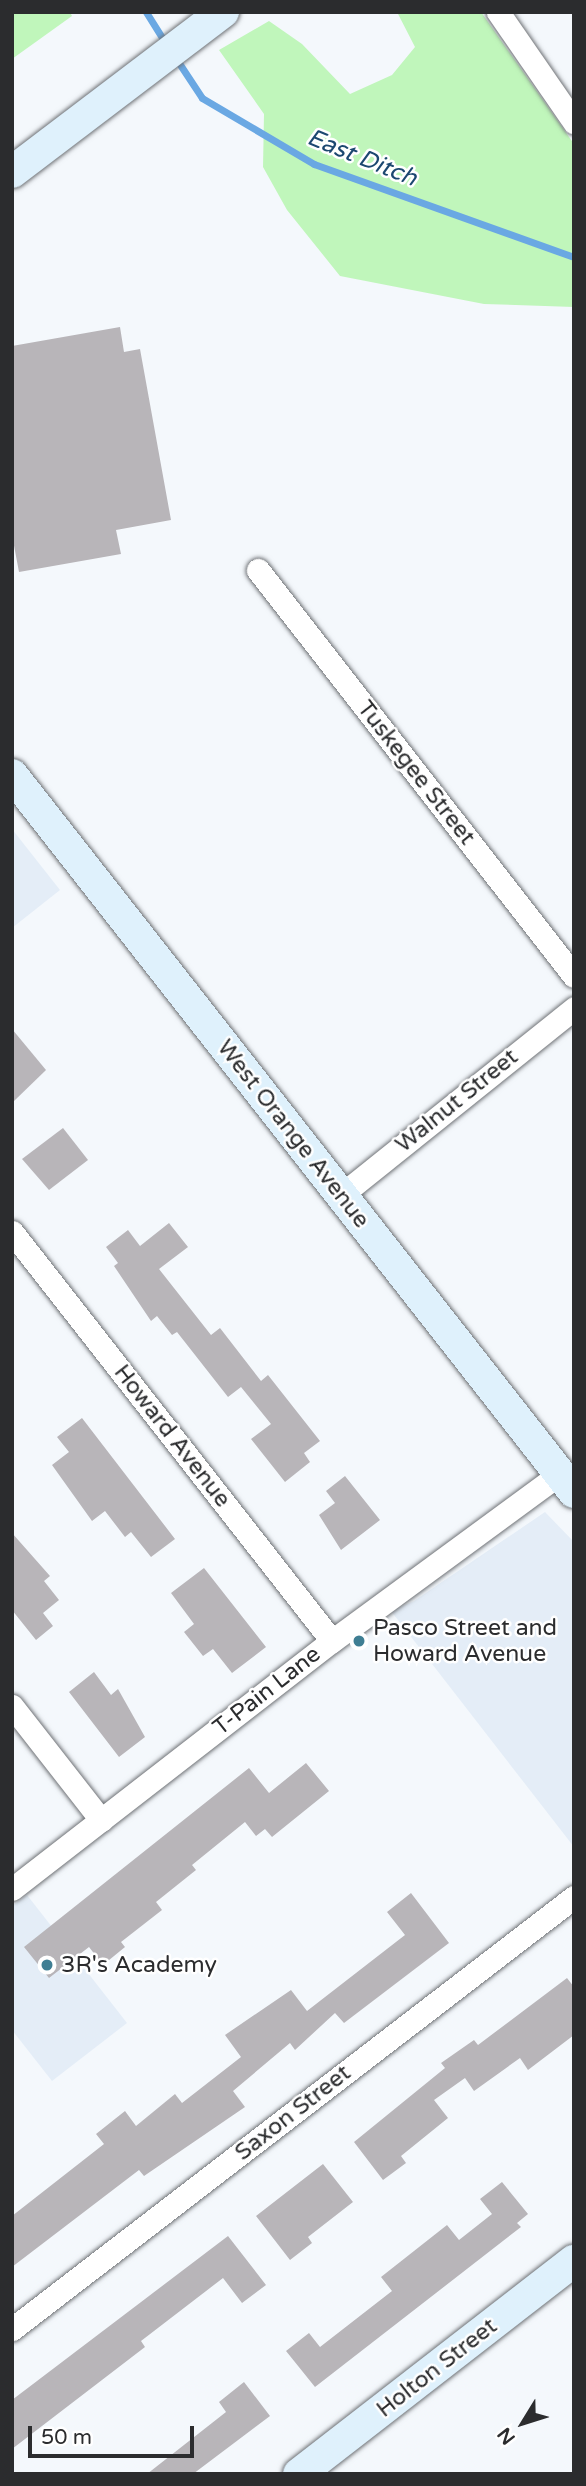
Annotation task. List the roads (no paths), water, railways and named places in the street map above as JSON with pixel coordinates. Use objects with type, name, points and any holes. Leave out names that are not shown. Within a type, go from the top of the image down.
[{"type":"main road","points":[[12,172],[223,12]]},
{"type":"main road","name":"West Orange Avenue","points":[[12,775],[341,1195],[569,1477]]},
{"type":"main road","name":"Holton Street","points":[[299,2474],[574,2261]]},
{"type":"street","points":[[498,12],[574,122]]},
{"type":"street","name":"Tuskegee Street","points":[[258,570],[574,976]]},
{"type":"street","name":"Walnut Street","points":[[341,1195],[574,1008]]},
{"type":"street","name":"Howard Avenue","points":[[12,1232],[332,1641]]},
{"type":"street","name":"T-Pain Lane","points":[[12,1889],[332,1641],[569,1477]]},
{"type":"street","points":[[12,1706],[101,1820]]},
{"type":"street","name":"Saxon Street","points":[[12,2329],[574,1897]]},
{"type":"waterway","name":"East Ditch","points":[[146,12],[166,44]]},
{"type":"waterway","name":"East Ditch","points":[[175,57],[202,98],[314,164],[574,257]]},
{"type":"place","name":"Pasco Street and Howard Avenue","points":[[359,1641]]},
{"type":"place","name":"3R's Academy","points":[[47,1965]]}]
